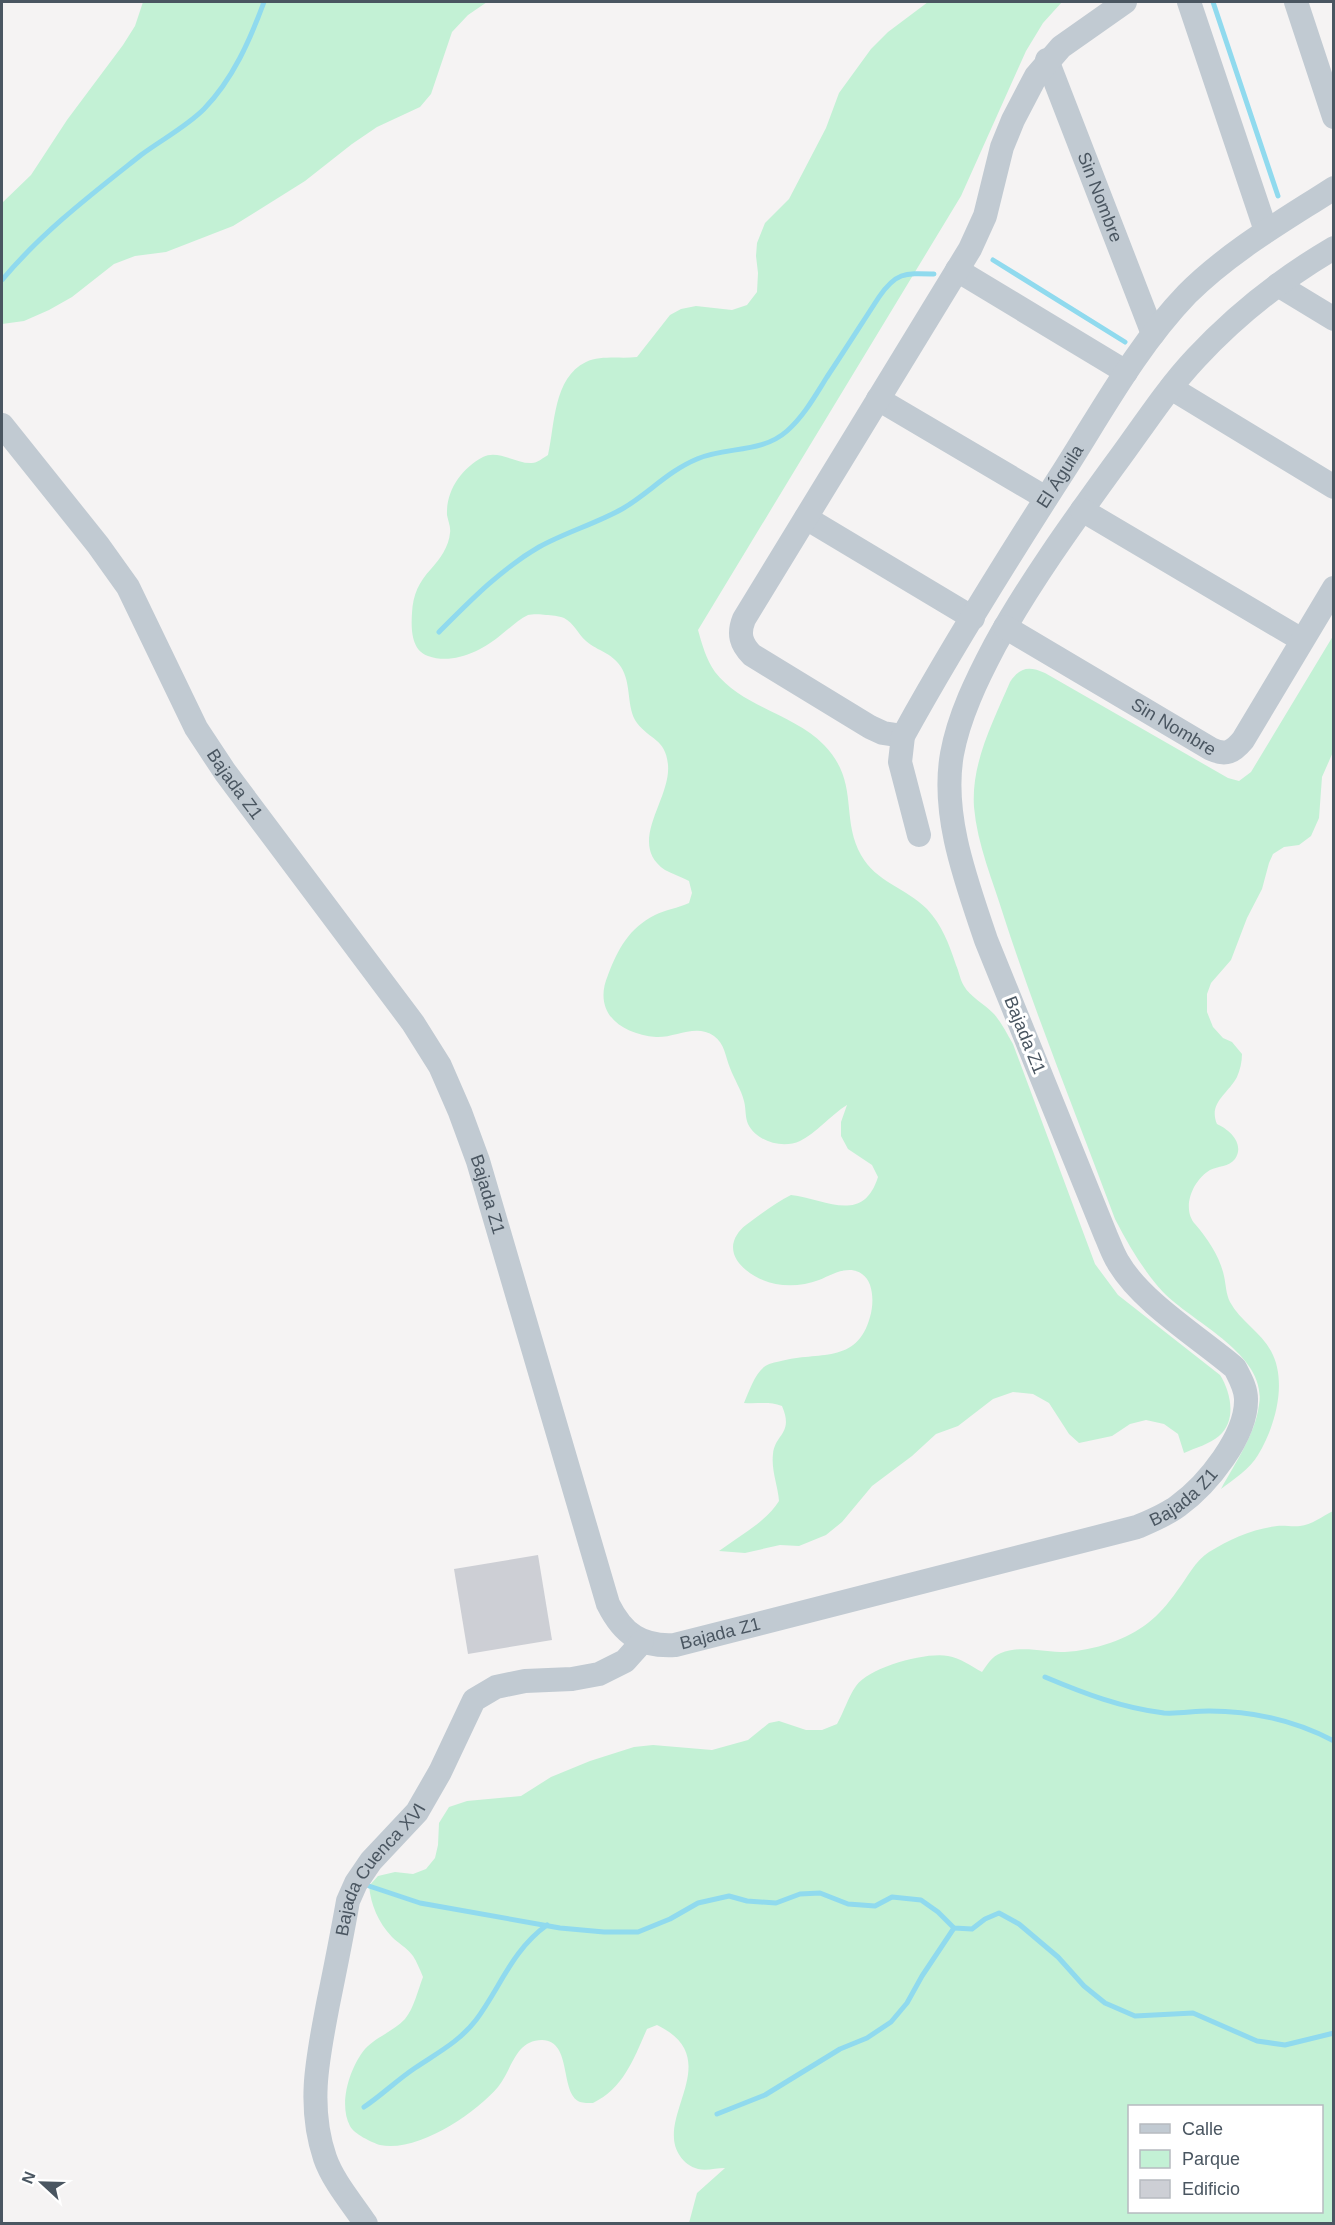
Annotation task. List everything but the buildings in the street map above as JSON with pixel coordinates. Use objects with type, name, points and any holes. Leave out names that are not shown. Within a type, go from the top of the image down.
[{"type":"street","points":[[903,736],[870,727],[752,656],[741,639],[740,629],[970,249],[985,216],[1002,147],[1036,76],[1047,60],[1061,47],[1125,2]]},
{"type":"street","points":[[1189,2],[1266,231]]},
{"type":"street","points":[[1296,2],[1334,117]]},
{"type":"street","name":"Sin Nombre","points":[[1047,60],[1153,334]]},
{"type":"street","name":"El Águila","points":[[919,835],[900,762],[903,736],[1046,498],[1126,372],[1153,334],[1188,293],[1207,276],[1266,231],[1334,188]]},
{"type":"street","name":"El Águila","points":[[1005,627],[1038,572],[1171,388],[1194,360],[1222,332],[1278,285],[1334,248]]},
{"type":"street","points":[[957,270],[1126,372]]},
{"type":"street","points":[[1278,285],[1334,319]]},
{"type":"street","points":[[1171,388],[1334,487]]},
{"type":"street","points":[[878,399],[1046,498]]},
{"type":"street","name":"Bajada Z1","points":[[2,425],[128,586],[173,684],[202,737],[225,772],[413,1023],[440,1066],[478,1161],[608,1604],[616,1620],[628,1632],[642,1642],[660,1646],[675,1645],[1137,1527],[1179,1506],[1200,1486],[1223,1459],[1244,1418],[1246,1399],[1243,1384],[1235,1368],[1153,1302],[1134,1283],[1119,1263],[995,962],[974,904],[953,823],[949,783],[952,755],[972,692],[1005,627]]},
{"type":"street","points":[[1082,510],[1302,640]]},
{"type":"street","points":[[806,518],[973,618]]},
{"type":"street","name":"Sin Nombre","points":[[1005,627],[1218,753],[1227,753],[1243,740],[1334,588]]},
{"type":"street","name":"Bajada Cuenca XVI","points":[[359,2219],[326,2159],[318,2131],[315,2100],[316,2069],[348,1901],[356,1882],[371,1861],[417,1812],[440,1772],[474,1700],[496,1687],[525,1681],[572,1679],[599,1674],[625,1661],[642,1642]]},
{"type":"green space","points":[[143,2],[487,2],[468,15],[452,32],[431,94],[420,107],[377,127],[305,181],[233,226],[166,252],[135,256],[114,264],[72,297],[49,310],[24,321],[2,324],[2,203],[31,175],[67,120],[123,45],[135,26]]},
{"type":"green space","points":[[928,2],[1062,2],[1043,23],[1026,51],[961,196],[698,630],[709,662],[726,684],[739,694],[812,734],[835,759],[846,786],[851,827],[861,855],[875,872],[919,902],[932,915],[948,942],[964,986],[994,1014],[1013,1044],[1095,1264],[1118,1295],[1220,1375],[1229,1398],[1230,1415],[1225,1430],[1219,1436],[1207,1444],[1184,1453],[1178,1434],[1164,1424],[1146,1420],[1130,1424],[1112,1436],[1079,1443],[1069,1434],[1049,1403],[1033,1394],[1013,1392],[993,1399],[958,1426],[936,1434],[912,1456],[872,1486],[842,1522],[826,1535],[799,1546],[780,1545],[745,1553],[719,1551],[759,1523],[779,1501],[773,1454],[774,1447],[785,1428],[785,1415],[782,1406],[777,1404],[744,1403],[757,1374],[765,1366],[774,1363],[846,1349],[856,1343],[864,1332],[872,1306],[869,1282],[857,1271],[840,1271],[800,1285],[781,1285],[762,1280],[746,1270],[737,1260],[733,1247],[735,1238],[746,1225],[791,1195],[842,1206],[853,1205],[863,1201],[871,1192],[878,1177],[872,1165],[848,1149],[841,1136],[841,1122],[847,1105],[800,1141],[786,1144],[771,1142],[758,1135],[748,1124],[741,1092],[723,1046],[718,1039],[707,1032],[700,1031],[663,1037],[643,1035],[621,1026],[607,1011],[604,988],[612,965],[625,940],[646,920],[689,903],[692,893],[689,881],[665,870],[654,859],[649,847],[653,820],[667,778],[667,756],[661,745],[637,723],[630,703],[627,681],[617,662],[586,641],[564,618],[539,614],[525,617],[486,646],[467,655],[447,659],[428,656],[418,649],[413,638],[413,606],[420,584],[441,557],[448,543],[450,526],[447,506],[457,481],[468,467],[489,455],[532,463],[548,455],[557,403],[567,379],[575,369],[586,362],[598,359],[637,357],[670,315],[681,309],[696,306],[732,310],[747,305],[757,292],[757,243],[765,223],[789,199],[826,128],[839,93],[871,49],[888,32]]},
{"type":"green space","points":[[1333,636],[1333,752],[1322,777],[1319,818],[1311,836],[1299,845],[1284,847],[1273,854],[1262,889],[1247,918],[1231,960],[1211,983],[1207,994],[1207,1012],[1213,1027],[1223,1038],[1232,1042],[1242,1054],[1237,1077],[1220,1099],[1215,1110],[1217,1124],[1235,1138],[1238,1153],[1233,1162],[1210,1170],[1199,1180],[1191,1195],[1189,1210],[1195,1224],[1209,1242],[1220,1262],[1230,1302],[1239,1315],[1267,1344],[1279,1376],[1274,1418],[1264,1444],[1251,1465],[1221,1489],[1253,1427],[1259,1405],[1259,1387],[1252,1371],[1226,1341],[1176,1304],[1156,1284],[1115,1219],[1030,993],[986,862],[978,835],[974,807],[976,775],[984,743],[1010,682],[1017,673],[1025,669],[1034,669],[1045,673],[1228,778],[1239,781],[1251,772]]},
{"type":"green space","points":[[1333,1511],[1333,2223],[689,2223],[697,2193],[725,2168],[698,2169],[692,2167],[680,2156],[674,2141],[675,2124],[685,2089],[688,2071],[687,2054],[677,2039],[657,2025],[647,2029],[620,2081],[604,2097],[593,2103],[580,2102],[574,2097],[558,2049],[552,2043],[542,2040],[533,2041],[520,2050],[503,2080],[488,2098],[460,2119],[428,2137],[395,2146],[380,2145],[359,2135],[350,2126],[345,2107],[350,2075],[365,2049],[396,2027],[408,2015],[423,1977],[413,1956],[392,1937],[379,1919],[373,1907],[369,1886],[378,1876],[395,1872],[413,1874],[426,1869],[435,1858],[439,1823],[449,1807],[467,1801],[521,1796],[551,1777],[634,1747],[653,1745],[712,1750],[748,1740],[769,1723],[779,1721],[806,1730],[822,1730],[837,1724],[853,1690],[863,1679],[899,1662],[926,1656],[948,1656],[961,1660],[982,1672],[995,1656],[1016,1649],[1065,1652],[1110,1643],[1140,1629],[1156,1616],[1200,1560],[1217,1547],[1250,1532],[1268,1527],[1297,1526],[1313,1522]]},
{"type":"waterway","points":[[2,280],[17,262],[68,214],[141,155],[204,109],[224,85],[240,58],[264,2]]},
{"type":"waterway","points":[[1213,2],[1278,196]]},
{"type":"waterway","points":[[993,260],[1125,342]]},
{"type":"waterway","points":[[439,632],[499,575],[539,547],[622,509],[677,470],[697,459],[720,452],[755,447],[787,431],[809,406],[885,289],[896,278],[908,274],[934,274]]},
{"type":"waterway","points":[[1045,1677],[1133,1708],[1164,1713],[1225,1711],[1257,1715],[1304,1728],[1334,1741]]},
{"type":"waterway","points":[[369,1886],[420,1903],[560,1928],[604,1932],[638,1932],[670,1919],[698,1903],[729,1896],[747,1901],[776,1903],[800,1894],[820,1893],[848,1904],[875,1906],[892,1897],[921,1900],[938,1912],[954,1928],[972,1929],[985,1919],[999,1913],[1019,1924],[1058,1957],[1084,1986],[1105,2003],[1135,2016],[1193,2013],[1257,2041],[1285,2045],[1334,2033]]},
{"type":"waterway","points":[[364,2107],[455,2041],[469,2028],[485,2008],[515,1958],[547,1925]]},
{"type":"waterway","points":[[717,2114],[765,2095],[840,2049],[867,2038],[891,2022],[907,2003],[954,1928]]}]
